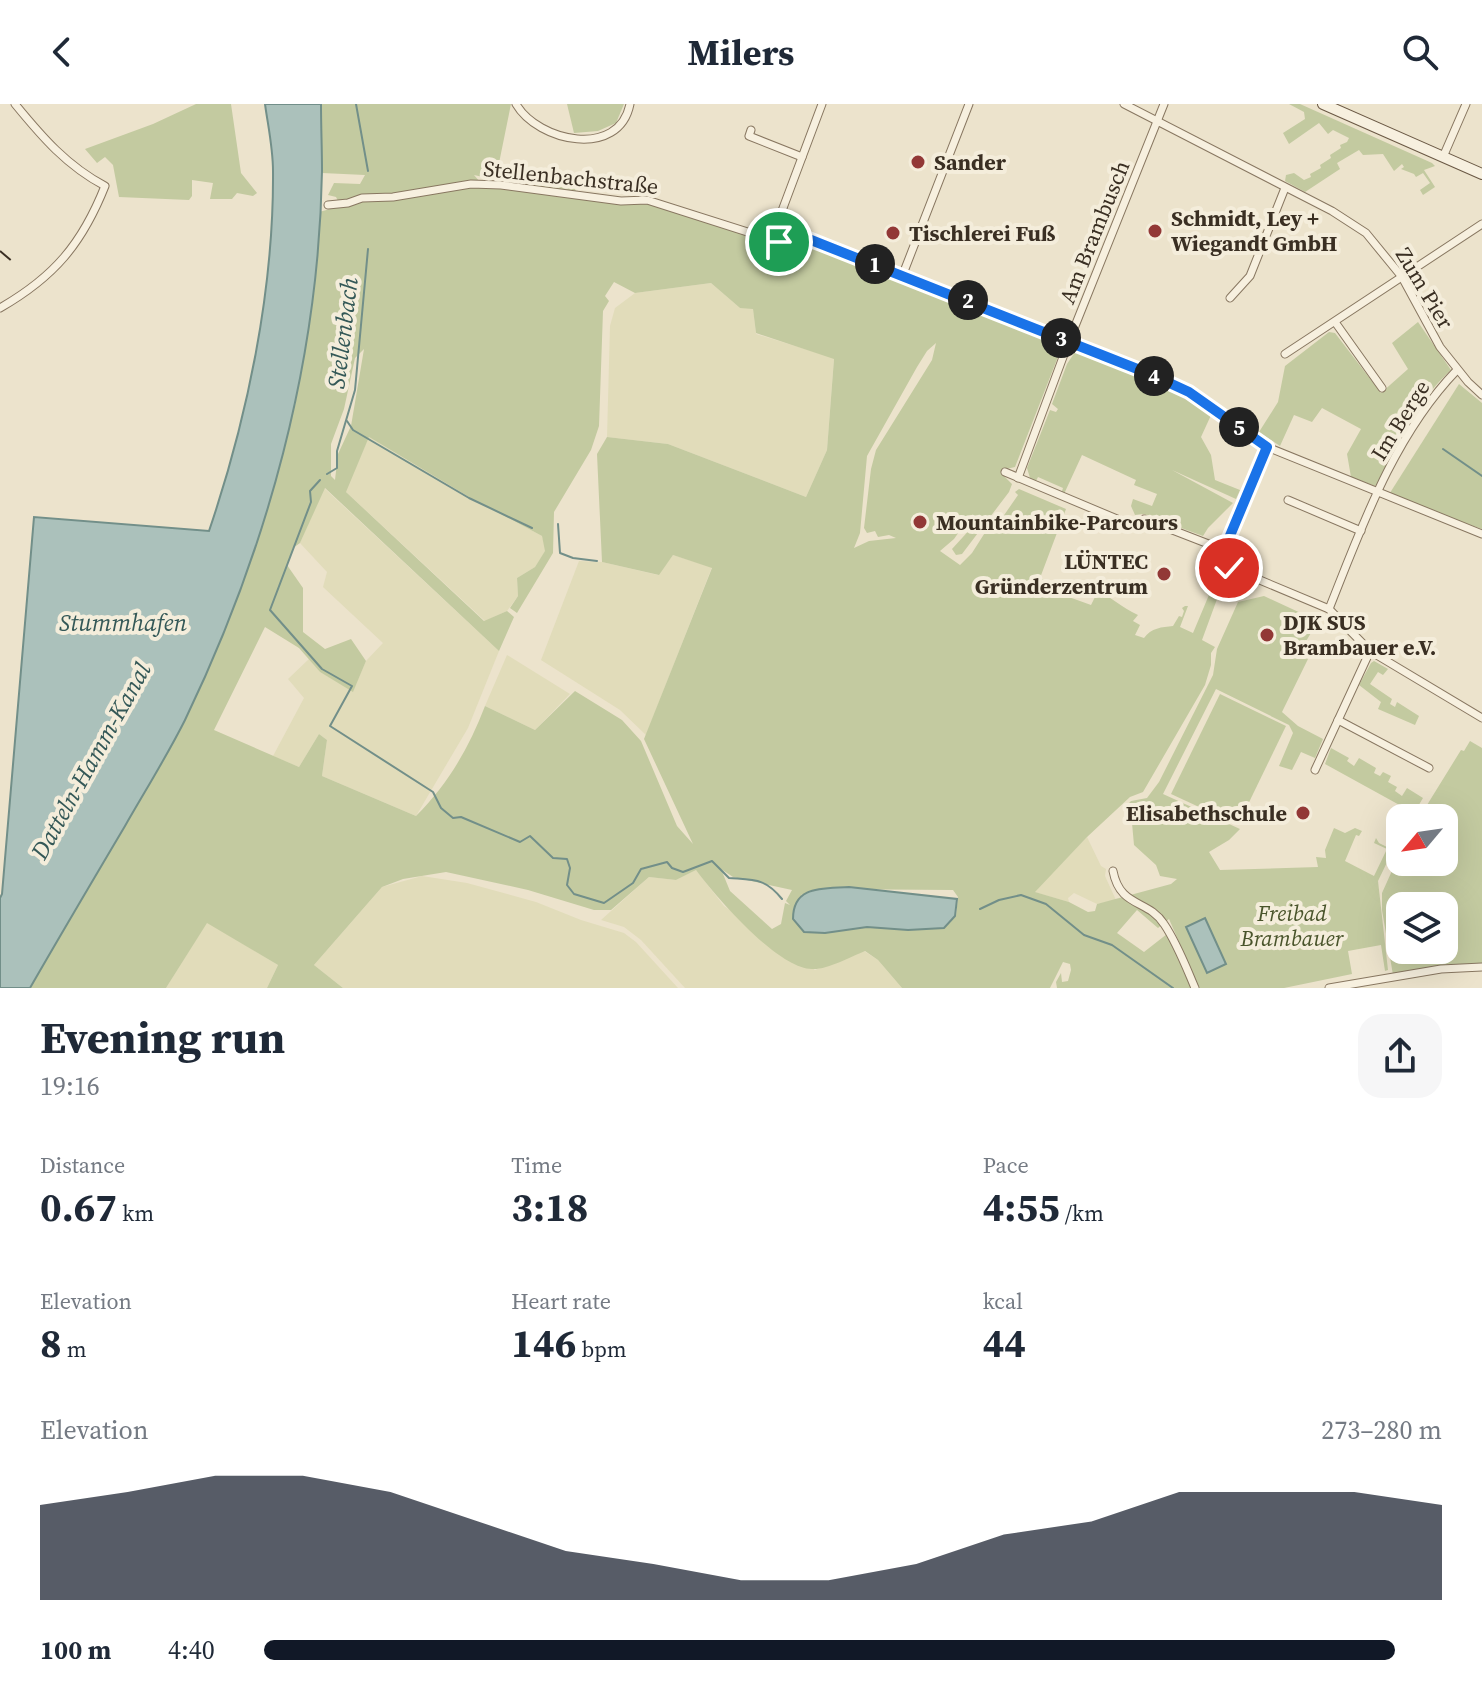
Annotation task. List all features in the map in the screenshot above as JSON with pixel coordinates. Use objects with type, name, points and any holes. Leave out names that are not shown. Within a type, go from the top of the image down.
[{"type":"main road","points":[[1323,104],[1482,174]]},
{"type":"street","points":[[0,308],[46,277],[76,245],[105,186],[82,174],[59,155],[15,104]]},
{"type":"street","points":[[516,104],[537,127],[577,140],[610,133],[625,119],[630,104]]},
{"type":"street","name":"Stellenbachstraße","points":[[822,104],[777,224],[1189,392],[1267,447],[1482,534]]},
{"type":"street","points":[[903,274],[969,104]]},
{"type":"street","name":"Zum Pier","points":[[1124,104],[1359,228],[1402,277],[1431,334],[1457,370],[1482,395]]},
{"type":"street","name":"Am Brambusch","points":[[1018,478],[1164,104]]},
{"type":"street","points":[[1443,157],[1466,104]]},
{"type":"street","points":[[751,130],[749,136],[802,157]]},
{"type":"street","name":"Stellenbachstraße","points":[[328,205],[471,184],[501,185],[621,201],[647,200],[779,242],[806,238]]},
{"type":"street","points":[[1230,298],[1250,276],[1285,188]]},
{"type":"street","points":[[1285,354],[1482,224]]},
{"type":"street","points":[[1335,322],[1382,388]]},
{"type":"street","name":"Im Berge","points":[[1329,609],[1377,493],[1402,444],[1457,370]]},
{"type":"street","points":[[1267,447],[1222,560],[1229,568],[1329,609],[1370,651],[1482,718]]},
{"type":"street","points":[[1005,472],[1136,527],[1144,519],[1224,550]]},
{"type":"street","points":[[1288,500],[1361,531]]},
{"type":"street","points":[[1315,770],[1370,651]]},
{"type":"street","points":[[1338,720],[1429,768]]},
{"type":"street","points":[[1113,871],[1114,880],[1124,897],[1151,911],[1165,924],[1195,988]]},
{"type":"street","points":[[1329,988],[1441,969],[1482,967]]},
{"type":"shaded area","points":[[711,283],[740,308],[753,308],[756,334],[834,358],[827,450],[806,497],[668,444],[607,437],[610,326],[615,308],[635,293]]},
{"type":"shaded area","points":[[369,437],[469,497],[542,536],[546,550],[535,567],[517,578],[518,596],[507,611],[485,621],[345,491]]},
{"type":"shaded area","points":[[324,488],[499,651],[468,728],[416,816],[322,776],[327,740],[319,734],[299,767],[273,756],[304,698],[288,679],[309,659],[320,672],[353,691],[366,661],[383,643],[323,587],[327,572],[300,543]]},
{"type":"shaded area","points":[[673,555],[712,567],[646,735],[620,710],[541,660],[579,561],[602,562],[658,575]]},
{"type":"shaded area","points":[[507,655],[570,694],[535,730],[485,706]]},
{"type":"shaded area","points":[[1087,837],[1101,866],[1106,869],[1105,876],[1116,900],[1097,904],[1074,893],[1068,898],[1069,902],[1034,892]]},
{"type":"shaded area","points":[[696,870],[724,906],[815,970],[864,951],[878,960],[902,988],[685,988],[641,940],[624,927],[601,920],[649,877],[676,880]]},
{"type":"shaded area","points":[[422,876],[467,883],[536,902],[624,933],[678,988],[343,988],[314,965],[382,887]]},
{"type":"shaded area","points":[[207,922],[278,965],[267,988],[166,988]]},
{"type":"green space","points":[[196,104],[231,104],[241,173],[257,193],[253,196],[237,193],[232,199],[210,199],[213,183],[192,180],[189,200],[119,197],[113,165],[105,157],[97,163],[85,149]]},
{"type":"green space","name":"Freibad Brambauer","points":[[321,104],[511,104],[498,168],[483,177],[474,175],[480,182],[519,189],[523,172],[571,181],[576,191],[663,207],[771,243],[804,243],[1054,340],[1061,349],[1015,467],[1006,469],[1003,475],[1012,484],[1009,492],[962,554],[956,555],[952,549],[973,526],[968,519],[954,539],[940,551],[960,565],[986,531],[991,534],[1019,489],[1066,509],[1040,578],[1056,585],[1055,592],[1091,605],[1098,591],[1104,594],[1138,615],[1133,621],[1140,625],[1135,635],[1144,638],[1153,630],[1173,626],[1179,616],[1182,617],[1185,606],[1188,606],[1180,627],[1193,633],[1214,583],[1220,591],[1202,640],[1215,647],[1205,685],[1143,792],[1130,797],[1035,892],[1069,902],[1088,912],[1095,911],[1097,904],[1171,884],[1177,879],[1160,876],[1156,865],[1134,845],[1132,823],[1141,819],[1130,816],[1124,808],[1131,801],[1147,798],[1159,782],[1213,675],[1217,649],[1238,602],[1264,596],[1318,621],[1299,653],[1308,659],[1282,712],[1298,726],[1323,739],[1315,758],[1301,752],[1292,770],[1279,766],[1293,733],[1289,725],[1216,689],[1163,794],[1240,829],[1209,852],[1220,870],[1318,867],[1316,857],[1326,858],[1325,850],[1334,828],[1345,833],[1355,828],[1362,831],[1359,836],[1356,835],[1345,861],[1374,876],[1386,851],[1386,864],[1378,881],[1388,970],[1385,971],[1381,945],[1348,951],[1352,974],[1284,988],[1199,988],[1169,919],[1158,928],[1137,910],[1117,933],[1144,952],[1167,934],[1195,988],[1057,988],[1056,982],[1061,973],[1062,982],[1068,981],[1071,970],[1070,964],[1063,962],[1050,988],[902,988],[878,960],[865,951],[818,969],[798,966],[782,957],[749,930],[696,870],[676,880],[649,877],[611,910],[594,910],[528,890],[446,872],[403,879],[382,887],[314,965],[343,988],[267,988],[278,965],[207,923],[166,988],[30,988],[59,937],[295,406],[311,306],[319,212],[334,208],[338,201],[336,197],[328,195],[334,183],[360,184],[365,175],[322,173]],"holes":[[[614,282],[635,293],[711,283],[740,308],[753,309],[756,333],[834,359],[827,450],[806,497],[668,444],[607,437],[597,454],[602,562],[659,575],[673,555],[712,568],[644,739],[693,844],[677,826],[641,741],[622,720],[575,691],[535,730],[485,706],[456,765],[416,816],[322,776],[327,740],[319,734],[299,767],[214,730],[265,627],[299,648],[320,672],[353,692],[366,661],[351,639],[325,649],[303,632],[303,588],[287,565],[325,488],[499,651],[514,617],[507,611],[484,621],[346,492],[369,437],[469,497],[542,536],[545,551],[535,567],[517,578],[518,596],[510,608],[517,613],[553,553],[554,512],[591,450],[599,426],[603,311],[609,301],[605,296]],[[936,343],[932,360],[876,450],[871,469],[864,528],[867,533],[875,531],[878,537],[889,535],[896,538],[869,541],[854,548],[860,533],[867,456],[917,367]],[[364,349],[351,426],[338,454],[335,480],[331,476],[331,444],[344,409],[355,358]],[[721,869],[733,877],[792,890],[786,901],[790,905],[785,903],[781,924],[772,929],[730,891]],[[818,889],[953,890],[958,897],[956,916],[944,928],[850,928],[825,933],[801,895]]]},
{"type":"green space","points":[[567,104],[624,104],[616,123],[598,131],[574,133]]},
{"type":"green space","points":[[1289,104],[1300,104],[1432,163],[1435,166],[1424,170],[1435,187],[1423,195],[1420,190],[1430,183],[1423,173],[1416,177],[1401,169],[1404,167],[1402,164],[1394,171],[1383,154],[1363,155],[1359,150],[1337,163],[1340,169],[1305,192],[1285,181],[1286,175],[1294,173],[1304,180],[1311,177],[1310,174],[1321,168],[1320,165],[1349,138],[1333,130],[1328,134],[1319,123],[1289,144],[1283,133],[1305,119],[1304,112]]},
{"type":"green space","points":[[1418,322],[1451,370],[1418,408],[1380,482],[1375,486],[1351,477],[1347,454],[1361,429],[1322,408],[1312,422],[1294,415],[1280,446],[1259,432],[1278,402],[1285,366],[1329,332],[1335,333],[1381,393],[1408,369],[1392,343]]},
{"type":"green space","points":[[1075,352],[1190,396],[1212,413],[1201,437],[1211,455],[1215,480],[1240,490],[1236,499],[1172,470],[1233,503],[1203,536],[1143,514],[1135,515],[1131,506],[1133,499],[1152,506],[1157,494],[1134,485],[1136,480],[1082,455],[1064,494],[1061,494],[1063,488],[1038,477],[1036,481],[1030,478],[1027,468],[1050,410],[1056,412],[1058,409],[1052,404],[1067,364]]},
{"type":"green space","points":[[1459,384],[1482,403],[1482,529],[1388,496]]},
{"type":"green space","points":[[1374,661],[1388,669],[1383,675],[1378,672],[1370,684],[1392,699],[1390,704],[1395,707],[1397,702],[1419,716],[1415,725],[1378,709],[1381,702],[1359,685]]},
{"type":"green space","points":[[1220,694],[1286,726],[1238,825],[1171,794]]},
{"type":"green space","points":[[1470,741],[1482,748],[1482,964],[1393,975],[1391,964],[1458,964],[1458,892],[1386,892],[1386,934],[1382,893],[1390,876],[1458,876],[1458,804],[1428,804],[1461,750],[1464,751]]},
{"type":"green space","points":[[1331,748],[1349,758],[1347,761],[1354,766],[1359,758],[1376,768],[1374,773],[1380,776],[1383,772],[1391,776],[1388,782],[1397,787],[1395,791],[1402,796],[1407,788],[1423,798],[1419,804],[1398,804],[1325,764]]},
{"type":"water","name":"Stummhafen","points":[[265,104],[321,104],[322,171],[319,242],[311,313],[299,383],[264,522],[214,655],[163,760],[30,988],[0,988],[0,898],[34,517],[209,531],[246,400],[263,308],[269,262],[273,171]]},
{"type":"water","points":[[849,887],[957,899],[955,916],[944,928],[908,930],[867,927],[825,933],[804,932],[793,919],[794,908],[804,894],[820,889]]},
{"type":"water","points":[[1205,918],[1226,964],[1207,973],[1186,927]]},
{"type":"waterway","name":"Stellenbach","points":[[356,104],[368,171]]},
{"type":"waterway","name":"Stellenbach","points":[[327,474],[337,468],[337,451],[355,390],[368,249]]},
{"type":"waterway","points":[[347,421],[353,430],[469,498],[532,528]]},
{"type":"waterway","points":[[1443,449],[1482,476]]},
{"type":"waterway","points":[[320,480],[310,491],[311,502],[270,610],[322,669],[352,686],[330,726],[433,792],[441,808],[453,818],[461,817],[520,842],[530,836],[553,858],[567,859],[570,868],[567,885],[574,894],[604,903],[633,883],[641,869],[667,862],[672,868],[683,872],[712,861],[729,878],[759,881],[782,899]]},
{"type":"waterway","points":[[558,524],[560,553],[597,561]]},
{"type":"waterway","points":[[980,909],[1021,895],[1046,904],[1084,935],[1112,945],[1173,988]]},
{"type":"railway","points":[[0,251],[13,262]]},
{"type":"place","name":"Sander","points":[[918,162]]},
{"type":"place","name":"Schmidt, Ley + Wiegandt GmbH","points":[[1155,231]]},
{"type":"place","name":"Tischlerei Fuß","points":[[893,233]]},
{"type":"place","name":"Mountainbike-Parcours","points":[[920,522]]},
{"type":"place","name":"LÜNTEC Gründerzentrum","points":[[1164,574]]},
{"type":"place","name":"DJK SUS Brambauer e.V.","points":[[1267,635]]},
{"type":"place","name":"Elisabethschule","points":[[1303,813]]},
{"type":"route","points":[[779,242],[806,238],[1150,374],[1189,392],[1267,447],[1224,550],[1222,560],[1229,568]]},
{"type":"water label","name":"Datteln-Hamm-Kanal","points":[[91,761]]}]
